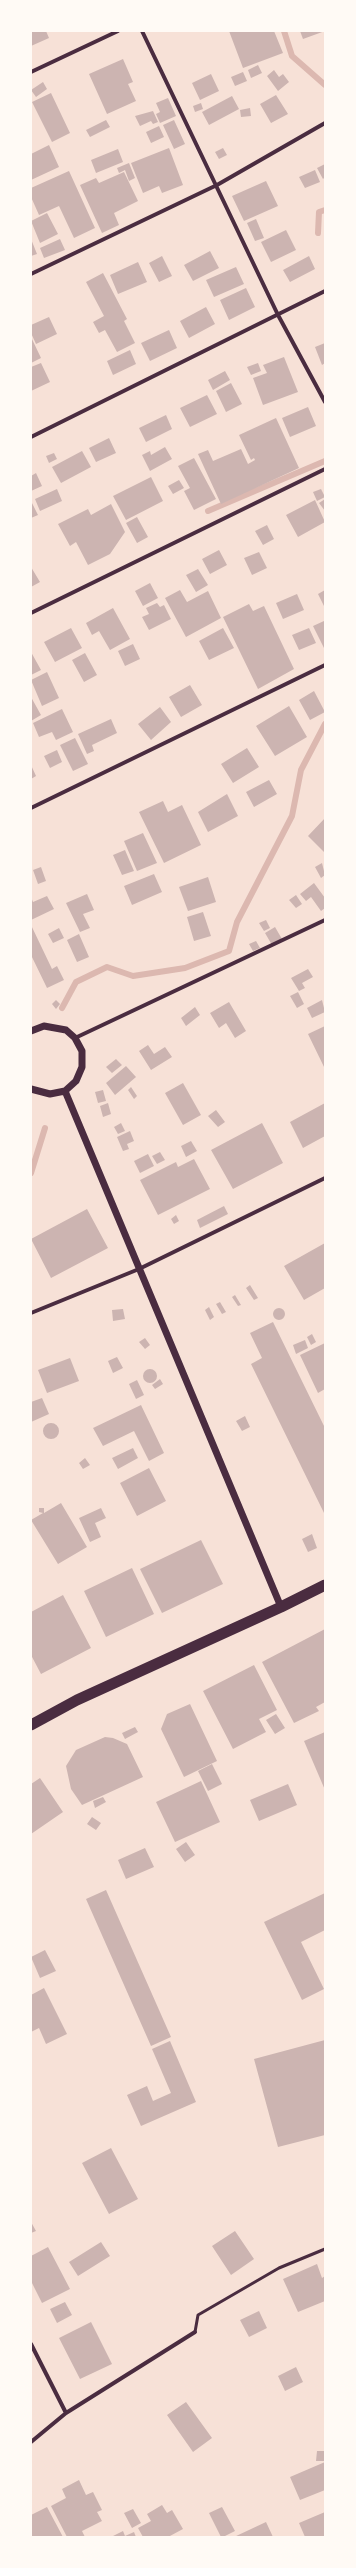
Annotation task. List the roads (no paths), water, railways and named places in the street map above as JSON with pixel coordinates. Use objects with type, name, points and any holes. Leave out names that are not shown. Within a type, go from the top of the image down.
[{"type":"highway","points":[[31,1725],[77,1700],[281,1607],[325,1585]]},
{"type":"street","points":[[31,72],[118,31]]},
{"type":"street","points":[[142,31],[278,315],[325,402]]},
{"type":"street","points":[[31,274],[217,185],[325,123]]},
{"type":"street","points":[[31,437],[278,315],[325,290]]},
{"type":"street","points":[[31,613],[325,469]]},
{"type":"street","points":[[31,808],[325,665]]},
{"type":"street","points":[[75,1038],[325,920]]},
{"type":"street","points":[[31,1089],[50,1094],[65,1091],[76,1080],[82,1067],[82,1051],[75,1038],[66,1030],[55,1027],[32,1029]]},
{"type":"street","points":[[65,1091],[281,1607]]},
{"type":"street","points":[[31,1313],[139,1269],[325,1178]]},
{"type":"street","points":[[31,2442],[66,2413],[195,2332]]},
{"type":"street","points":[[31,2344],[66,2413]]},
{"type":"lane","points":[[195,2332],[198,2315],[279,2268],[325,2249]]},
{"type":"waterway","points":[[284,31],[292,56],[325,85]]},
{"type":"waterway","points":[[318,233],[319,212],[325,210]]},
{"type":"waterway","points":[[208,511],[325,461]]},
{"type":"waterway","points":[[62,1008],[76,982],[107,967],[133,976],[185,968],[229,951],[237,922],[292,816],[301,770],[325,724]]},
{"type":"waterway","points":[[31,1173],[45,1128]]}]
